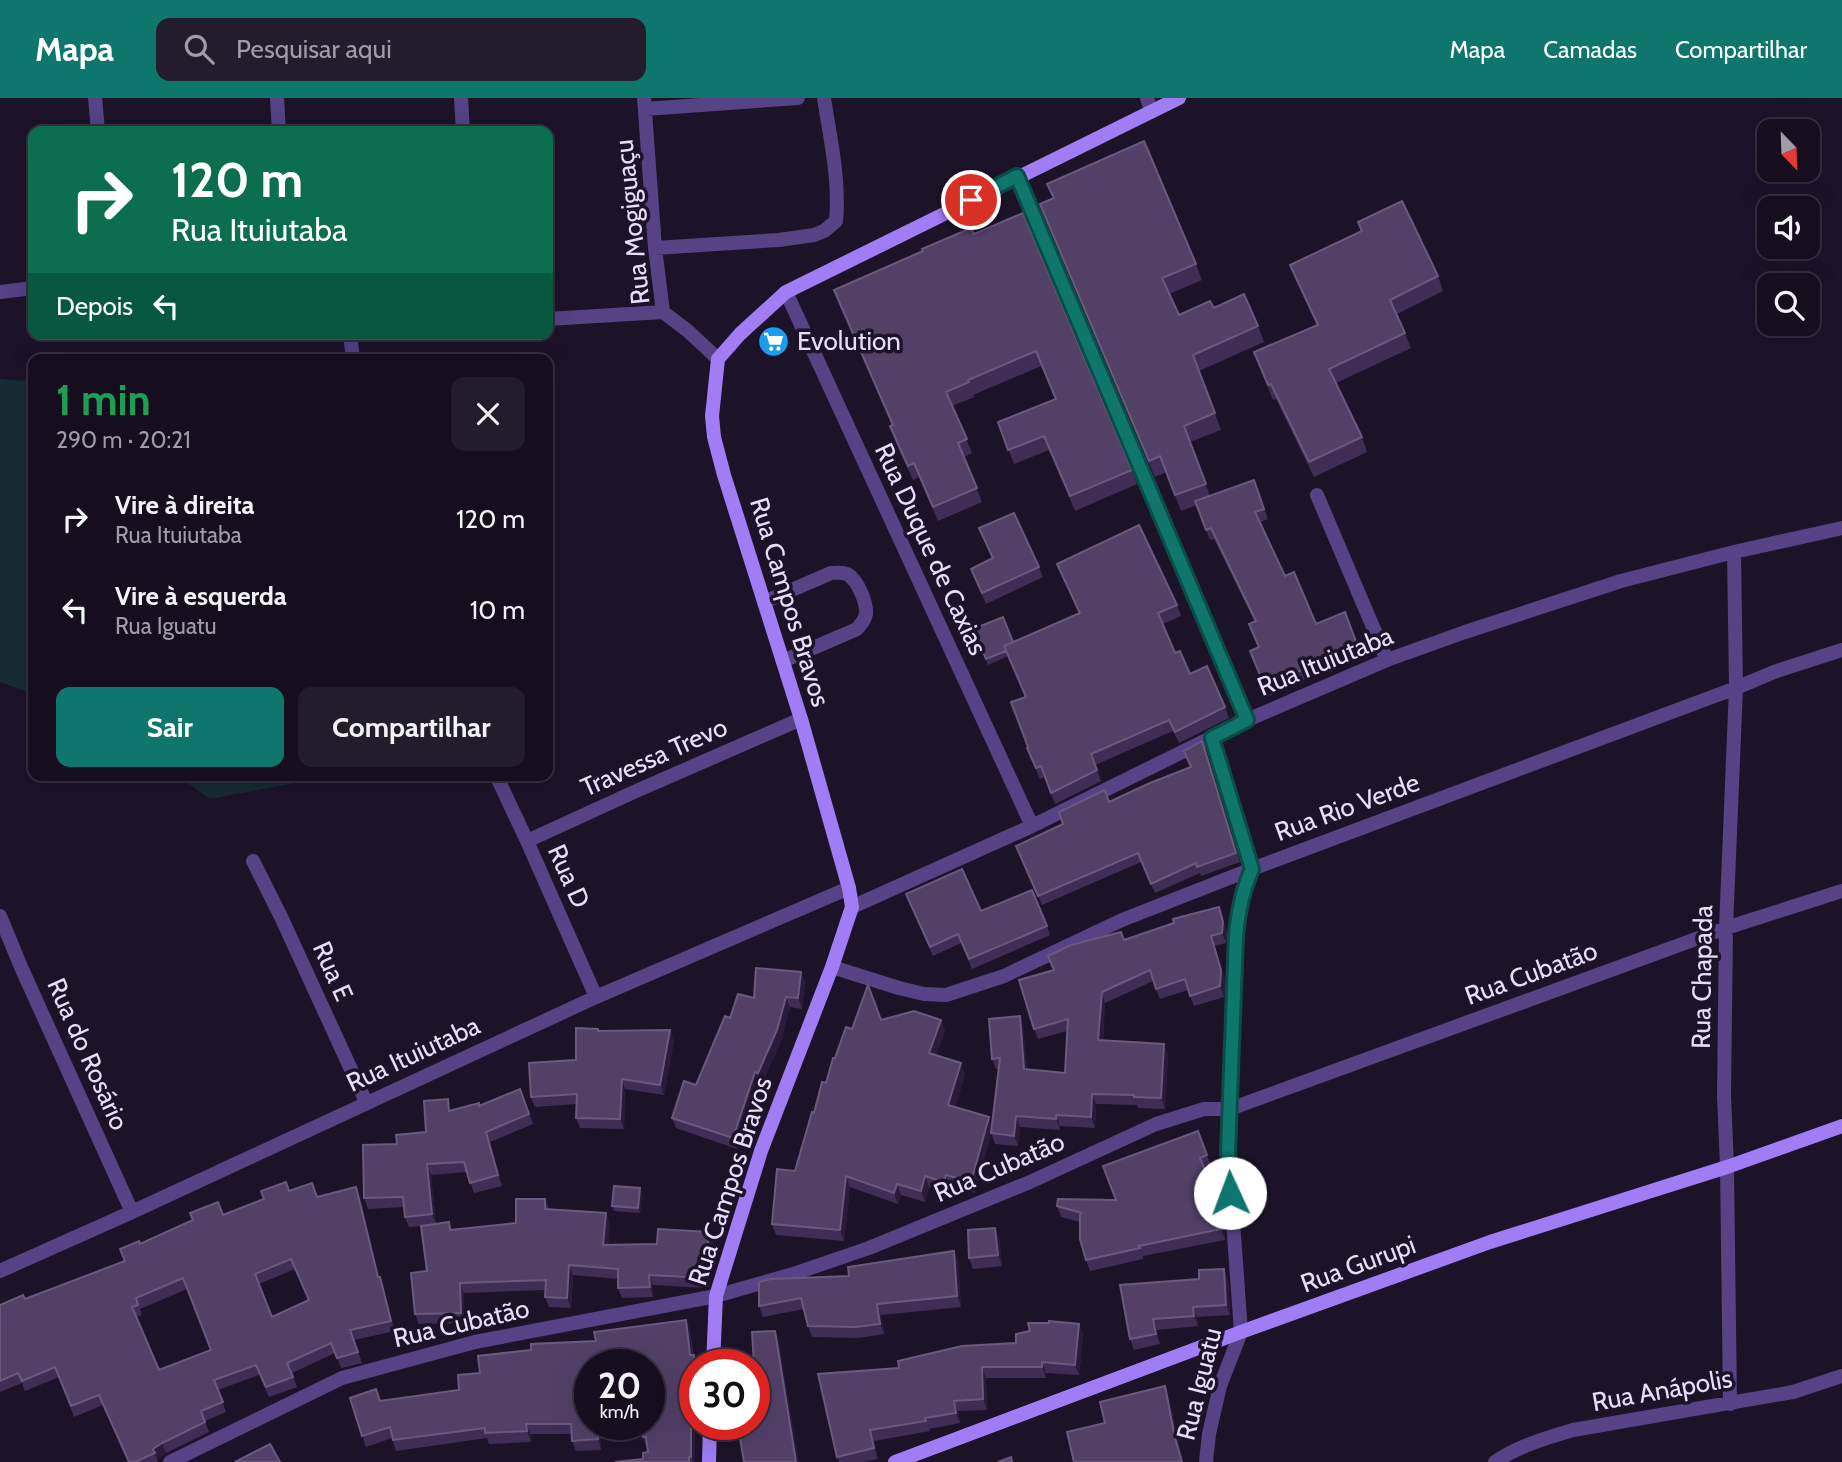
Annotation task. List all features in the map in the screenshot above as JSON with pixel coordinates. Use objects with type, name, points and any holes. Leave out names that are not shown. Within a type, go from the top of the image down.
[{"type":"street","points":[[95,98],[98,126]]},
{"type":"street","points":[[277,98],[279,126]]},
{"type":"street","points":[[461,98],[463,126]]},
{"type":"street","points":[[645,104],[798,98]]},
{"type":"street","points":[[655,247],[779,240],[814,235],[836,221],[835,177],[824,98]]},
{"type":"street","points":[[718,359],[740,334],[786,292],[1017,176],[1149,104],[1179,98]]},
{"type":"street","name":"Rua Mogiguaçu","points":[[645,104],[655,247],[663,313],[688,331],[718,359]]},
{"type":"street","points":[[1017,176],[1247,720]]},
{"type":"street","points":[[0,292],[28,289]]},
{"type":"street","name":"Rua Duque de Caxias","points":[[786,292],[1032,826]]},
{"type":"street","points":[[553,319],[663,313]]},
{"type":"street","name":"Rua Campos Bravos","points":[[714,1349],[716,1296],[761,1151],[832,967],[852,907],[801,719],[714,437],[712,416],[718,359]]},
{"type":"street","points":[[1317,495],[1387,660]]},
{"type":"street","name":"Rua Ituiutaba","points":[[852,907],[1032,826],[1247,720],[1387,660],[1621,581],[1842,528]]},
{"type":"street","name":"Rua Chapada","points":[[1730,1404],[1724,1095],[1726,928],[1736,688],[1734,552]]},
{"type":"street","points":[[764,602],[831,573],[841,572],[855,581],[865,604],[864,621],[857,629],[783,662]]},
{"type":"street","name":"Rua Rio Verde","points":[[832,967],[899,988],[924,994],[946,995],[1004,976],[1122,920],[1252,869],[1774,672],[1842,650]]},
{"type":"street","name":"Travessa Trevo","points":[[527,841],[801,719]]},
{"type":"street","points":[[1212,738],[1252,869]]},
{"type":"street","name":"Rua D","points":[[499,781],[596,997]]},
{"type":"street","name":"Rua E","points":[[253,860],[366,1102]]},
{"type":"street","name":"Rua Iguatu","points":[[1206,1462],[1209,1434],[1220,1386],[1241,1332],[1228,1152],[1236,936],[1239,908],[1252,869]]},
{"type":"street","name":"Rua Ituiutaba","points":[[0,1271],[596,997],[849,888]]},
{"type":"street","name":"Rua Cubatão","points":[[170,1462],[342,1378],[475,1342],[716,1296],[793,1274],[869,1248],[1030,1182],[1156,1124],[1204,1109],[1230,1109],[1726,928],[1842,891]]},
{"type":"street","name":"Rua do Rosário","points":[[0,916],[132,1212]]},
{"type":"street","name":"Rua Gurupi","points":[[895,1462],[1490,1242],[1727,1167],[1842,1126]]},
{"type":"street","name":"Rua Anápolis","points":[[1495,1462],[1538,1440],[1573,1430],[1730,1404],[1793,1391],[1842,1376]]},
{"type":"street","points":[[709,1462],[710,1440]]},
{"type":"shaded area","points":[[0,379],[28,381],[28,692],[0,682]]},
{"type":"shaded area","points":[[185,781],[306,781],[210,799]]},
{"type":"building","points":[[1144,141],[1196,264],[1162,278],[1179,315],[1210,301],[1214,308],[1244,294],[1258,326],[1193,355],[1215,413],[1184,426],[1206,484],[1175,495],[1160,456],[1149,461],[1040,204],[1054,198],[1047,184]]},
{"type":"building","points":[[1402,201],[1438,276],[1390,300],[1405,333],[1329,369],[1362,437],[1309,462],[1271,384],[1268,385],[1254,352],[1318,325],[1290,265],[1362,231],[1358,222]]},
{"type":"building","points":[[1023,213],[1132,470],[1070,496],[1044,436],[1008,450],[998,422],[1056,399],[1036,351],[946,392],[967,439],[958,443],[977,488],[933,507],[914,463],[908,466],[834,290],[971,228],[974,234]]},
{"type":"building","points":[[1254,480],[1264,509],[1255,512],[1285,576],[1294,572],[1316,624],[1345,612],[1358,647],[1265,687],[1250,651],[1259,647],[1249,624],[1256,621],[1211,528],[1206,530],[1195,501]]},
{"type":"building","points":[[1014,513],[1039,567],[982,593],[971,569],[993,558],[979,528]]},
{"type":"building","points":[[1139,525],[1177,605],[1158,613],[1175,653],[1180,651],[1190,674],[1207,666],[1225,707],[1175,732],[1169,720],[1091,754],[1097,770],[1051,793],[1041,766],[1036,768],[1027,748],[1011,702],[1026,697],[1004,646],[1080,613],[1057,564]]},
{"type":"building","points":[[1003,617],[1013,642],[1004,646],[1006,651],[986,659],[973,629]]},
{"type":"building","points":[[1202,741],[1236,853],[1197,867],[1196,863],[1151,884],[1138,853],[1038,896],[1016,846],[1063,824],[1059,812],[1105,790],[1109,802],[1191,767],[1184,751]]},
{"type":"building","points":[[962,869],[981,911],[1032,890],[1047,926],[969,959],[958,934],[930,947],[906,894]]},
{"type":"building","points":[[1219,907],[1223,922],[1222,933],[1211,936],[1221,970],[1220,986],[1190,996],[1185,979],[1156,989],[1150,970],[1102,992],[1098,1040],[1164,1044],[1161,1098],[1092,1094],[1091,1117],[1056,1115],[1056,1119],[1016,1116],[1014,1136],[991,1133],[1000,1058],[992,1059],[989,1019],[1020,1016],[1024,1069],[1065,1073],[1068,1019],[1034,1029],[1019,980],[1054,970],[1048,956],[1071,945],[1121,932],[1124,940],[1174,923],[1173,919]]},
{"type":"building","points":[[756,968],[801,972],[798,998],[786,997],[777,1030],[758,1073],[755,1072],[733,1138],[672,1118],[684,1081],[696,1085],[725,1016],[730,1018],[738,994],[754,998]]},
{"type":"building","points":[[868,985],[881,1020],[914,1011],[941,1020],[929,1053],[961,1063],[948,1105],[989,1117],[971,1182],[946,1175],[944,1182],[925,1176],[921,1191],[897,1184],[894,1193],[846,1176],[840,1230],[772,1224],[777,1169],[795,1171],[822,1082],[826,1083],[846,1027],[852,1029]]},
{"type":"building","points":[[576,1028],[598,1031],[670,1030],[660,1085],[622,1079],[620,1119],[576,1118],[577,1094],[531,1097],[529,1063],[576,1060]]},
{"type":"building","points":[[520,1089],[529,1114],[486,1132],[498,1175],[470,1183],[464,1162],[427,1164],[432,1214],[405,1217],[403,1197],[364,1198],[363,1145],[397,1144],[396,1135],[426,1132],[424,1101],[448,1099],[449,1111],[479,1103],[479,1106]]},
{"type":"building","points":[[1198,1131],[1207,1155],[1200,1158],[1214,1192],[1218,1191],[1221,1229],[1086,1260],[1080,1239],[1082,1213],[1057,1206],[1058,1199],[1116,1200],[1103,1166]]},
{"type":"building","points":[[286,1182],[289,1191],[312,1183],[317,1197],[356,1187],[391,1321],[350,1330],[358,1352],[337,1358],[331,1343],[287,1363],[293,1377],[266,1387],[256,1365],[214,1380],[223,1402],[201,1411],[205,1422],[162,1443],[153,1449],[155,1453],[135,1462],[129,1462],[99,1395],[71,1406],[55,1367],[22,1381],[18,1373],[0,1381],[0,1305],[23,1295],[25,1299],[125,1261],[120,1249],[139,1241],[140,1244],[193,1220],[190,1213],[218,1202],[223,1215],[264,1199],[261,1191]],"holes":[[[291,1259],[309,1300],[272,1317],[255,1274]],[[183,1278],[211,1350],[159,1370],[132,1307],[138,1305],[136,1298]]]},
{"type":"building","points":[[614,1186],[640,1188],[638,1208],[612,1206]]},
{"type":"building","points":[[516,1199],[545,1199],[545,1209],[606,1213],[603,1245],[657,1244],[658,1229],[709,1232],[705,1278],[649,1275],[650,1287],[618,1288],[618,1269],[569,1265],[567,1298],[545,1297],[546,1280],[460,1283],[461,1313],[415,1314],[411,1273],[427,1271],[421,1226],[449,1222],[450,1230],[516,1223]]},
{"type":"building","points":[[995,1228],[998,1255],[969,1258],[968,1230]]},
{"type":"building","points":[[954,1251],[957,1296],[877,1304],[880,1324],[856,1327],[808,1326],[801,1298],[759,1306],[759,1282],[771,1279],[849,1276],[848,1267]]},
{"type":"building","points":[[1224,1269],[1226,1305],[1193,1307],[1194,1316],[1153,1319],[1156,1334],[1130,1339],[1120,1285],[1199,1279],[1199,1270]]},
{"type":"building","points":[[686,1320],[689,1349],[679,1349],[679,1440],[691,1440],[689,1462],[615,1462],[643,1459],[643,1453],[648,1452],[646,1440],[665,1440],[665,1349],[574,1349],[574,1440],[585,1440],[572,1441],[571,1424],[526,1424],[527,1431],[485,1433],[485,1428],[393,1440],[390,1427],[362,1436],[350,1398],[376,1389],[380,1401],[459,1390],[458,1375],[480,1373],[478,1356],[531,1350],[531,1344],[596,1341],[594,1332]]},
{"type":"building","points":[[1049,1321],[1079,1324],[1075,1365],[1042,1362],[1042,1367],[982,1367],[983,1399],[954,1401],[956,1413],[870,1430],[874,1448],[837,1457],[818,1374],[899,1368],[898,1361],[962,1346],[1016,1343],[1016,1334],[1030,1331],[1028,1323]]},
{"type":"building","points":[[775,1331],[796,1462],[744,1462],[740,1440],[770,1440],[770,1349],[753,1349],[752,1332]]},
{"type":"building","points":[[1165,1386],[1182,1462],[1074,1462],[1067,1432],[1105,1423],[1100,1402]]},
{"type":"building","points":[[270,1444],[280,1462],[235,1462]]},
{"type":"building","points":[[1011,1457],[1012,1462],[998,1462]]},
{"type":"place","name":"Evolution","points":[[774,341]]},
{"type":"route","points":[[971,200],[1017,176],[1247,720],[1212,738],[1252,869],[1239,908],[1234,965],[1228,1152],[1230,1193]]}]
